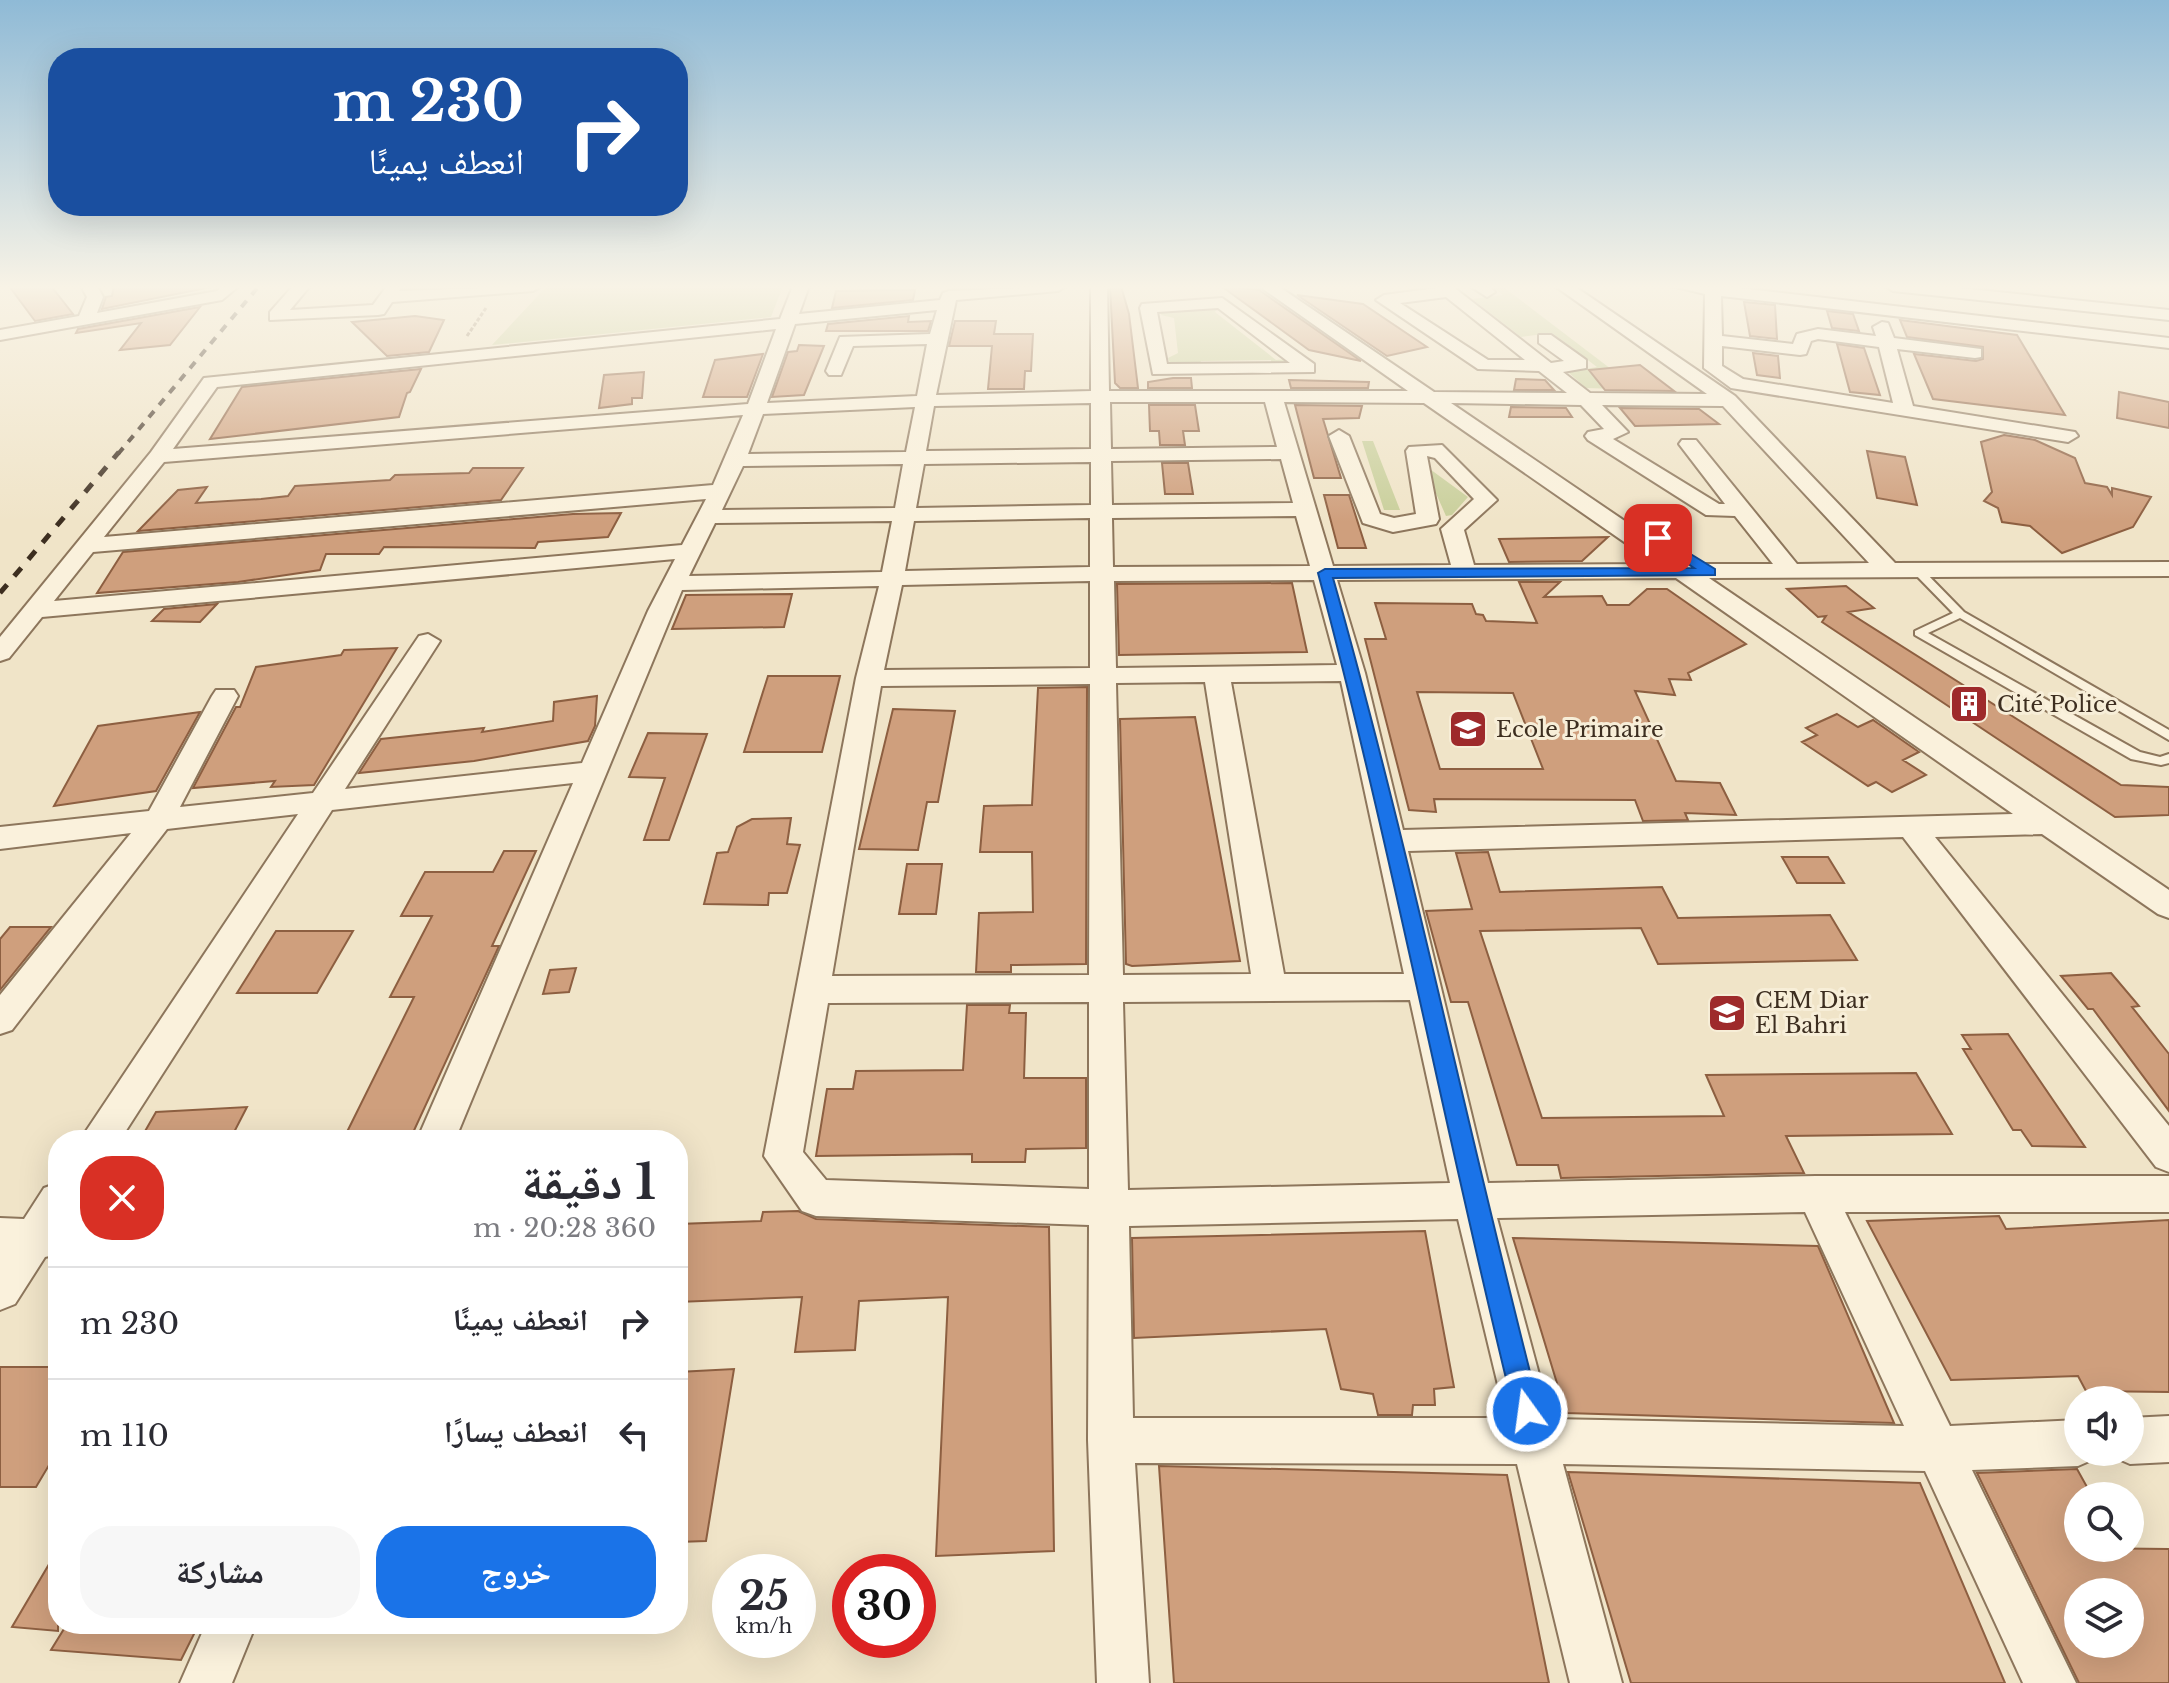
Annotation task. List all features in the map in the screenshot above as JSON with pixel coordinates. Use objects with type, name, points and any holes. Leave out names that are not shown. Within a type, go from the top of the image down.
[{"type":"street","points":[[0,653],[158,456],[211,382],[379,365]]},
{"type":"street","points":[[440,1130],[660,611],[677,583],[689,551],[736,460],[770,365]]},
{"type":"street","points":[[835,371],[837,365]]},
{"type":"street","points":[[933,365],[892,579],[869,678],[783,1156],[816,1198],[1109,1208],[1816,1194],[2169,1194]]},
{"type":"street","points":[[1098,365],[1109,991],[1111,1440],[1123,1683]]},
{"type":"street","points":[[1158,365],[1159,370],[1308,368],[1303,365]]},
{"type":"street","points":[[1389,365],[1710,572],[2169,881]]},
{"type":"street","points":[[1395,365],[1685,573],[2169,906]]},
{"type":"street","points":[[1483,365],[1546,367],[1574,365]]},
{"type":"street","points":[[1543,365],[1587,400],[1618,432],[1595,436],[1714,510],[1741,510]]},
{"type":"street","points":[[1677,365],[1728,400],[1890,572]]},
{"type":"street","points":[[1713,365],[1713,368],[1738,384],[2068,436]]},
{"type":"street","points":[[1893,365],[1905,411]]},
{"type":"street","points":[[1218,370],[1222,397]]},
{"type":"street","points":[[158,456],[753,408],[927,401],[1222,397],[1728,400]]},
{"type":"street","points":[[1273,397],[1352,673],[1473,1201],[1596,1683]]},
{"type":"street","points":[[1339,436],[1371,518],[1393,525],[1428,519],[1452,529]]},
{"type":"street","points":[[1689,444],[1791,572]]},
{"type":"street","points":[[1428,519],[1416,451],[1435,449],[1486,500],[1452,529]]},
{"type":"street","points":[[736,460],[1289,453]]},
{"type":"street","points":[[83,546],[721,491]]},
{"type":"street","points":[[706,517],[1306,509]]},
{"type":"street","points":[[1452,529],[1465,573]]},
{"type":"street","points":[[34,610],[689,551]]},
{"type":"street","points":[[677,583],[1102,574],[2169,569]]},
{"type":"street","points":[[106,1130],[428,641]]},
{"type":"street","points":[[869,678],[1103,673],[1217,676],[1352,673]]},
{"type":"street","points":[[1217,676],[1270,989]]},
{"type":"street","points":[[0,1020],[159,819],[225,696]]},
{"type":"street","points":[[0,838],[593,771]]},
{"type":"street","points":[[1391,841],[2048,823],[2089,827]]},
{"type":"street","points":[[1910,826],[2169,1155]]},
{"type":"street","points":[[812,990],[1109,991],[1424,987]]},
{"type":"street","points":[[1816,1194],[2050,1683]]},
{"type":"street","points":[[0,1290],[48,1215]]},
{"type":"street","points":[[2144,1440],[2169,1439]]},
{"type":"street","points":[[1111,1440],[1535,1441],[1938,1449],[2064,1444]]},
{"type":"street","points":[[206,1683],[227,1634]]},
{"type":"lane","points":[[1918,571],[1960,614],[2169,736]]},
{"type":"lane","points":[[1960,614],[1919,633],[2136,756],[2161,761],[2169,758]]},
{"type":"green space","points":[[1170,365],[1199,365],[1198,366]]},
{"type":"green space","points":[[1594,365],[1605,365],[1611,369],[1618,389],[1586,388],[1568,372],[1597,367]]},
{"type":"green space","points":[[1362,441],[1373,441],[1400,510],[1384,510]]},
{"type":"green space","points":[[1423,464],[1468,497],[1452,515],[1446,516]]},
{"type":"building","points":[[714,365],[759,365],[747,397],[703,397]]},
{"type":"building","points":[[784,365],[816,365],[804,395],[772,397]]},
{"type":"building","points":[[990,365],[1031,365],[1031,371],[1025,371],[1024,389],[988,389]]},
{"type":"building","points":[[1114,365],[1135,365],[1138,388],[1120,388],[1115,383]]},
{"type":"building","points":[[1640,365],[1674,391],[1605,390],[1589,370]]},
{"type":"building","points":[[1755,365],[1779,365],[1780,378],[1757,375]]},
{"type":"building","points":[[1843,365],[1870,365],[1880,395],[1850,392]]},
{"type":"building","points":[[1918,365],[2035,365],[2065,415],[1933,399]]},
{"type":"building","points":[[421,369],[407,393],[399,417],[210,439],[242,387]]},
{"type":"building","points":[[644,372],[642,398],[632,398],[632,404],[599,408],[604,375]]},
{"type":"building","points":[[1191,378],[1192,388],[1148,388],[1148,382]]},
{"type":"building","points":[[1516,379],[1545,380],[1554,390],[1514,390]]},
{"type":"building","points":[[1289,380],[1369,382],[1368,388],[1291,388]]},
{"type":"building","points":[[2119,392],[2169,402],[2169,428],[2117,418]]},
{"type":"building","points":[[1149,405],[1195,405],[1199,431],[1183,431],[1185,445],[1160,445],[1159,431],[1150,431]]},
{"type":"building","points":[[1295,405],[1362,406],[1359,418],[1323,419],[1341,478],[1314,478]]},
{"type":"building","points":[[1511,407],[1566,408],[1572,417],[1509,417]]},
{"type":"building","points":[[1620,408],[1699,409],[1719,424],[1635,426]]},
{"type":"building","points":[[2004,435],[2035,440],[2075,458],[2085,483],[2107,487],[2112,495],[2112,488],[2151,497],[2133,527],[2062,553],[2030,526],[2002,522],[1998,508],[1984,501],[1992,492],[1981,442]]},
{"type":"building","points":[[1867,451],[1905,457],[1917,505],[1877,498]]},
{"type":"building","points":[[1162,463],[1188,463],[1193,494],[1165,494]]},
{"type":"building","points":[[473,468],[523,468],[501,500],[138,531],[178,490],[207,487],[196,503],[261,499],[288,496],[295,486],[390,480],[395,475],[469,473]]},
{"type":"building","points":[[1324,495],[1349,495],[1366,548],[1338,548]]},
{"type":"building","points":[[621,513],[608,537],[538,542],[535,548],[384,547],[379,554],[326,554],[320,570],[238,582],[97,593],[123,552],[573,514]]},
{"type":"building","points":[[1608,537],[1582,561],[1509,562],[1499,539]]},
{"type":"building","points":[[1519,582],[1560,582],[1544,597],[1602,596],[1607,605],[1629,605],[1647,589],[1667,589],[1746,644],[1688,673],[1691,680],[1669,679],[1675,695],[1635,691],[1676,781],[1720,783],[1736,815],[1685,813],[1688,820],[1643,821],[1635,800],[1434,799],[1436,812],[1409,810],[1365,639],[1386,639],[1375,603],[1472,604],[1476,614],[1483,615],[1486,621],[1537,623]],"holes":[[[1417,692],[1513,693],[1543,769],[1440,769]]]},
{"type":"building","points":[[1292,583],[1307,652],[1119,655],[1117,584]]},
{"type":"building","name":"Cité Police","points":[[1846,586],[1874,608],[1848,612],[2121,785],[2169,787],[2169,815],[2115,817],[1822,622],[1826,616],[1818,617],[1787,589]]},
{"type":"building","points":[[792,594],[784,627],[672,629],[686,595]]},
{"type":"building","points":[[217,604],[200,622],[152,621],[164,609]]},
{"type":"building","points":[[397,648],[314,785],[271,787],[275,781],[193,788],[236,707],[240,707],[256,667],[341,655],[344,650]]},
{"type":"building","points":[[768,676],[840,676],[822,752],[744,752]]},
{"type":"building","points":[[1087,687],[1086,964],[1011,965],[1011,972],[976,972],[979,913],[1033,912],[1032,852],[980,852],[984,806],[1032,805],[1038,688]]},
{"type":"building","points":[[597,696],[595,726],[588,741],[474,761],[359,773],[381,739],[484,728],[482,732],[553,721],[554,702]]},
{"type":"building","points":[[893,709],[955,711],[938,802],[927,802],[918,850],[859,849]]},
{"type":"building","points":[[200,712],[156,791],[54,806],[98,726]]},
{"type":"building","points":[[1837,714],[1858,727],[1873,720],[1919,752],[1903,760],[1926,775],[1892,792],[1876,782],[1868,786],[1802,742],[1817,735],[1806,728]]},
{"type":"building","points":[[1195,717],[1240,961],[1132,966],[1126,964],[1120,719]]},
{"type":"building","points":[[648,733],[707,734],[669,840],[644,840],[665,778],[629,777]]},
{"type":"building","points":[[791,818],[787,844],[800,845],[787,893],[769,893],[768,905],[704,904],[717,853],[728,852],[737,827],[752,819]]},
{"type":"building","points":[[504,851],[536,851],[492,946],[499,946],[414,1130],[348,1130],[414,997],[390,997],[432,916],[401,916],[425,872],[493,872]]},
{"type":"building","points":[[1488,852],[1500,892],[1662,887],[1678,918],[1830,915],[1857,960],[1658,964],[1641,928],[1480,931],[1542,1118],[1724,1116],[1706,1075],[1916,1073],[1952,1134],[1786,1136],[1804,1173],[1561,1178],[1558,1165],[1517,1165],[1468,1002],[1451,1002],[1426,911],[1472,909],[1456,853]]},
{"type":"building","points":[[1782,857],[1828,857],[1844,883],[1797,883]]},
{"type":"building","points":[[907,864],[942,864],[936,914],[899,914]]},
{"type":"building","points":[[10,927],[51,927],[0,990],[0,939]]},
{"type":"building","points":[[276,931],[353,931],[317,993],[237,993]]},
{"type":"building","points":[[576,968],[569,992],[543,994],[550,970]]},
{"type":"building","points":[[2111,973],[2139,1006],[2132,1007],[2169,1054],[2169,1111],[2093,1009],[2088,1009],[2061,976]]},
{"type":"building","points":[[967,1005],[1010,1005],[1009,1013],[1026,1013],[1024,1078],[1086,1078],[1086,1148],[1026,1149],[1025,1162],[972,1162],[972,1154],[816,1156],[827,1089],[853,1089],[856,1071],[963,1070]]},
{"type":"building","points":[[2008,1034],[2085,1147],[2032,1146],[2021,1130],[2013,1130],[1963,1049],[1971,1049],[1962,1035]]},
{"type":"building","points":[[247,1107],[235,1130],[146,1130],[156,1112]]},
{"type":"building","points":[[798,1211],[816,1219],[1049,1227],[1054,1551],[936,1556],[948,1297],[859,1301],[855,1350],[795,1352],[802,1297],[688,1302],[688,1224],[761,1221],[763,1212]]},
{"type":"building","points":[[1999,1216],[2006,1229],[2169,1220],[2169,1392],[2144,1392],[2144,1386],[2083,1386],[2078,1376],[1951,1380],[1867,1221]]},
{"type":"building","points":[[1425,1231],[1454,1387],[1434,1389],[1435,1405],[1413,1405],[1412,1415],[1378,1415],[1373,1394],[1341,1389],[1326,1329],[1134,1338],[1132,1238]]},
{"type":"building","points":[[1513,1238],[1818,1246],[1894,1423],[1566,1413]]},
{"type":"building","points":[[0,1367],[48,1367],[48,1467],[36,1487],[0,1487]]},
{"type":"building","points":[[734,1369],[706,1541],[688,1542],[688,1371]]},
{"type":"building","points":[[1159,1466],[1507,1475],[1549,1683],[1174,1683]]},
{"type":"building","points":[[2077,1469],[2084,1482],[2064,1482],[2064,1562],[2144,1562],[2144,1549],[2169,1549],[2169,1683],[2079,1683],[2067,1658],[2144,1658],[2144,1578],[2064,1578],[2064,1652],[1977,1473]]},
{"type":"building","points":[[1568,1472],[1920,1483],[2005,1683],[1631,1683]]},
{"type":"building","points":[[48,1566],[48,1630],[12,1627]]},
{"type":"building","points":[[61,1634],[194,1634],[181,1660],[51,1650]]},
{"type":"railway","points":[[118,454],[193,365]]},
{"type":"railway","points":[[0,593],[119,452]]},
{"type":"place","name":"Cité Police","points":[[1969,704]]},
{"type":"place","name":"Ecole Primaire","points":[[1468,729]]},
{"type":"place","name":"CEM Diar El Bahri","points":[[1727,1013]]},
{"type":"route","points":[[1527,1411],[1473,1201],[1352,673],[1325,573],[1710,572],[1658,538]]}]
